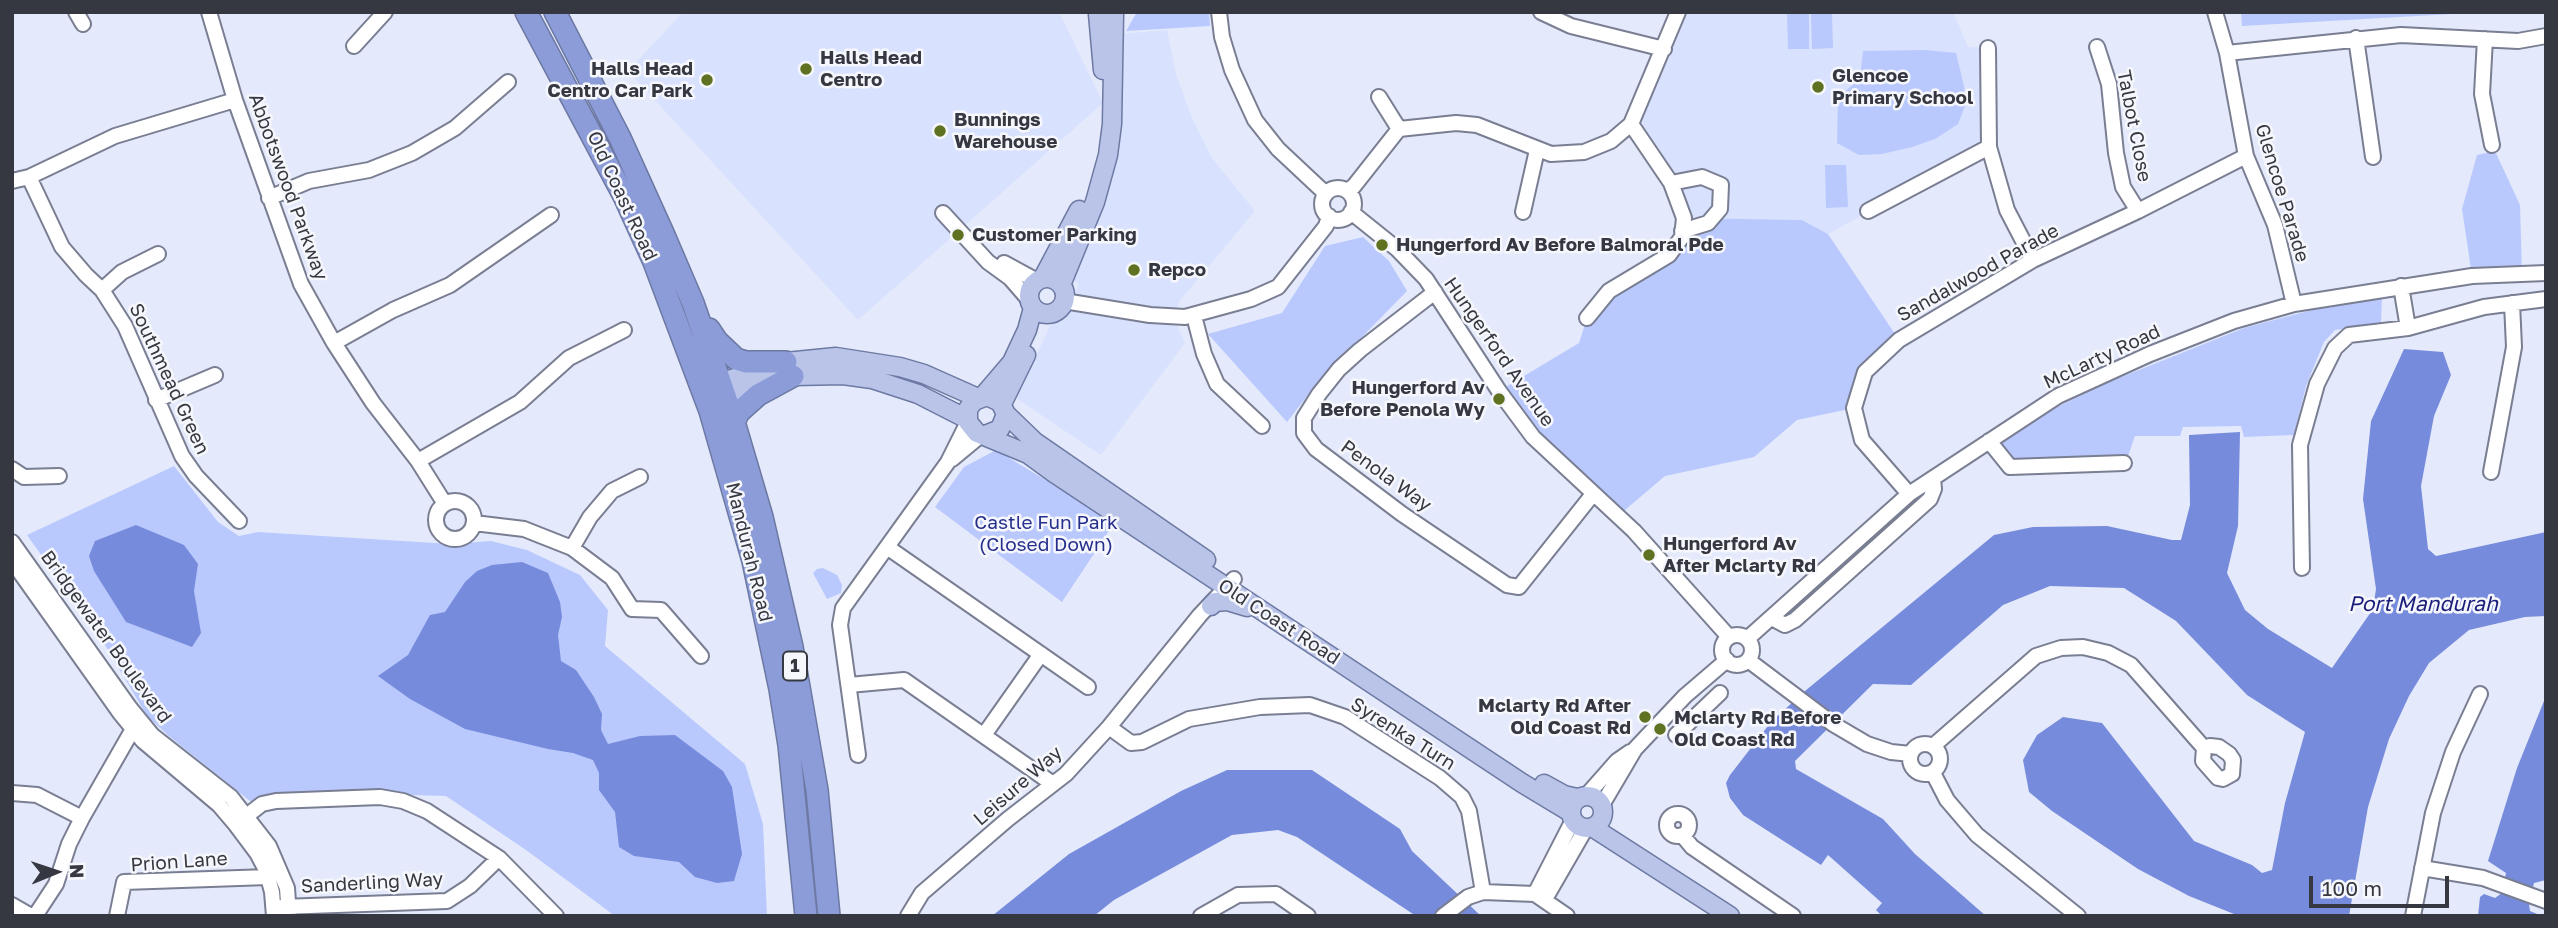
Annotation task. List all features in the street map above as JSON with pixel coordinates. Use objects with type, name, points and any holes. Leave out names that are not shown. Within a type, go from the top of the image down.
[{"type":"highway","name":"Old Coast Road","points":[[526,12],[624,196],[714,391],[734,422]]},
{"type":"highway","name":"Old Coast Road","points":[[555,12],[634,167],[693,303],[714,391]]},
{"type":"highway","points":[[693,303],[717,341],[736,359],[790,369]]},
{"type":"highway","points":[[734,422],[739,412],[790,369]]},
{"type":"highway","name":"Mandurah Road","points":[[714,391],[770,639],[789,745],[806,916]]},
{"type":"highway","name":"Mandurah Road","points":[[734,422],[762,517],[792,647],[817,790],[829,916]]},
{"type":"main road","points":[[1036,308],[1012,362],[980,397],[970,404],[975,428],[1000,429],[1036,308],[1029,293],[1040,280],[1076,216],[1090,181],[1099,145],[1103,103],[1106,13]]},
{"type":"main road","points":[[1036,308],[1059,310],[1108,155],[1112,124],[1106,13]]},
{"type":"main road","points":[[1040,280],[1056,280],[1063,293]]},
{"type":"main road","name":"Old Coast Road","points":[[714,391],[836,357],[900,367],[980,397]]},
{"type":"main road","name":"Old Coast Road","points":[[790,369],[872,379],[918,394],[975,428],[1028,454],[1564,795],[1657,867],[1730,916]]},
{"type":"main road","points":[[980,397],[994,397],[1004,409]]},
{"type":"main road","name":"Old Coast Road","points":[[1004,409],[1035,442],[1225,580],[1272,618],[1522,783],[1586,813]]},
{"type":"main road","points":[[1205,610],[1215,602],[1227,601],[1272,618]]},
{"type":"street","name":"Abbotswood Parkway","points":[[209,12],[235,100],[301,284],[334,343],[373,402],[418,461],[445,504]]},
{"type":"street","points":[[354,46],[384,12]]},
{"type":"street","points":[[1219,12],[1232,70],[1255,120],[1278,149],[1326,194]]},
{"type":"street","points":[[1541,12],[1571,26],[1664,49]]},
{"type":"street","points":[[1348,191],[1399,129],[1456,123],[1477,125],[1551,154],[1584,152],[1611,141],[1631,124],[1678,12]]},
{"type":"street","name":"Glencoe Parade","points":[[2215,12],[2227,53],[2246,156],[2275,225],[2294,304]]},
{"type":"street","points":[[2227,53],[2401,35],[2518,41],[2546,36]]},
{"type":"street","points":[[2356,38],[2373,157]]},
{"type":"street","points":[[2485,38],[2482,94],[2492,145]]},
{"type":"street","name":"Talbot Close","points":[[2097,47],[2109,84],[2116,153],[2123,187],[2138,211]]},
{"type":"street","points":[[1988,48],[1989,147],[2007,210],[2033,260]]},
{"type":"street","points":[[269,198],[309,181],[369,170],[412,153],[455,128],[508,82]]},
{"type":"street","points":[[1379,97],[1399,129]]},
{"type":"street","points":[[12,181],[29,177],[115,136],[235,100]]},
{"type":"street","points":[[1587,318],[1609,291],[1670,255],[1682,237],[1684,218],[1671,183],[1631,124]]},
{"type":"street","points":[[1868,211],[1989,147]]},
{"type":"street","points":[[1523,212],[1537,150]]},
{"type":"street","name":"Sandalwood Parade","points":[[1909,494],[1862,440],[1854,408],[1865,372],[1899,340],[2033,260],[2246,156]]},
{"type":"street","name":"Southmead Green","points":[[29,177],[62,247],[102,290],[125,326],[182,456],[196,477],[239,521]]},
{"type":"street","points":[[1671,183],[1702,177],[1721,185],[1720,209],[1708,223],[1682,231]]},
{"type":"street","points":[[1336,188],[1348,191],[1354,201],[1352,212],[1342,219],[1329,216],[1323,207],[1326,194],[1336,188]]},
{"type":"street","points":[[1036,308],[1010,278],[988,262],[947,210],[987,251],[1013,270],[1040,280]]},
{"type":"street","name":"Hungerford Avenue","points":[[1352,212],[1397,248],[1435,292],[1518,419],[1533,437],[1643,540],[1730,637]]},
{"type":"street","points":[[334,343],[393,310],[450,285],[551,215]]},
{"type":"street","points":[[1063,293],[1170,317],[1194,316],[1273,291],[1320,234],[1329,216]]},
{"type":"street","points":[[102,290],[122,272],[158,254]]},
{"type":"street","name":"McLarty Road","points":[[1747,639],[1909,494],[2058,396],[2150,354],[2234,321],[2294,304],[2472,276],[2546,273]]},
{"type":"street","points":[[2401,286],[2408,328]]},
{"type":"street","name":"Penola Way","points":[[1435,292],[1353,356],[1319,394],[1304,418],[1304,433],[1316,449],[1402,514],[1507,585],[1519,587],[1594,494]]},
{"type":"street","points":[[2302,568],[2300,445],[2317,384],[2335,348],[2349,335],[2408,328],[2484,307],[2546,299]]},
{"type":"street","points":[[2491,472],[2514,347],[2512,303]]},
{"type":"street","points":[[1194,316],[1203,354],[1217,384],[1262,426]]},
{"type":"street","points":[[418,461],[520,402],[569,358],[624,330]]},
{"type":"street","points":[[156,400],[215,375]]},
{"type":"street","points":[[858,755],[840,625],[843,608],[975,428]]},
{"type":"street","points":[[1989,441],[2010,467],[2124,463]]},
{"type":"street","points":[[12,469],[24,477],[59,476]]},
{"type":"street","points":[[572,548],[590,517],[612,491],[640,477]]},
{"type":"street","points":[[1772,618],[1785,625],[1795,620],[1930,499],[1934,489],[1933,479]]},
{"type":"street","points":[[459,501],[468,505],[473,513],[474,523],[471,531],[454,539],[445,536],[436,520],[438,511],[445,504],[459,501]]},
{"type":"street","points":[[474,523],[524,529],[572,548],[612,578],[632,609],[661,610],[701,656]]},
{"type":"street","name":"Bridgewater Boulevard","points":[[12,542],[62,621],[137,725],[143,741],[269,846],[287,888],[281,911]]},
{"type":"street","points":[[887,547],[1088,687]]},
{"type":"street","name":"Bridgewater Boulevard","points":[[12,561],[62,621]]},
{"type":"street","name":"Leisure Way","points":[[908,916],[922,893],[1008,819],[1066,774],[1109,727],[1205,610],[1225,580]]},
{"type":"street","points":[[1739,635],[1747,639],[1752,652],[1748,660],[1735,665],[1727,660],[1723,648],[1730,637],[1739,635]]},
{"type":"street","points":[[1933,746],[2036,656],[2061,648],[2083,647],[2109,653],[2131,665],[2204,748]]},
{"type":"street","points":[[984,735],[1041,654]]},
{"type":"street","points":[[1540,897],[1617,761],[1635,749],[1685,696],[1727,660]]},
{"type":"street","points":[[1748,660],[1833,724],[1867,744],[1891,752],[1911,754]]},
{"type":"street","points":[[849,685],[904,680],[1054,784]]},
{"type":"street","points":[[1676,735],[1720,693]]},
{"type":"street","points":[[2413,916],[2432,813],[2453,752],[2480,694]]},
{"type":"street","points":[[1685,696],[1701,712]]},
{"type":"street","name":"Syrenka Turn","points":[[1109,727],[1131,743],[1142,742],[1205,714],[1260,707],[1310,705],[1345,717],[1440,778],[1462,797],[1469,811],[1483,891]]},
{"type":"street","points":[[12,905],[33,916],[56,884],[69,844],[82,818],[137,725]]},
{"type":"street","points":[[1917,746],[1933,746],[1941,760],[1939,767],[1933,773],[1924,775],[1913,770],[1911,754],[1917,746]]},
{"type":"street","points":[[1933,773],[1947,800],[1977,835],[2078,916]]},
{"type":"street","points":[[12,793],[37,795],[82,818]]},
{"type":"street","points":[[241,820],[262,804],[276,801],[393,799],[427,811],[499,858],[556,916]]},
{"type":"street","name":"Bridgewater Boulevard","points":[[241,820],[281,911]]},
{"type":"street","points":[[1682,835],[1692,846],[1793,916]]},
{"type":"street","name":"Sanderling Way","points":[[281,911],[346,910],[447,901],[470,886],[499,858]]},
{"type":"street","points":[[2422,868],[2483,878],[2546,901]]},
{"type":"street","name":"Prion Lane","points":[[117,916],[124,882],[268,877]]},
{"type":"street","points":[[1443,916],[1468,897],[1483,891],[1540,897],[1567,916]]},
{"type":"street","points":[[1201,916],[1238,895],[1276,894],[1308,916]]},
{"type":"shaded area","points":[[683,12],[1059,12],[1103,103],[858,320],[628,71]]},
{"type":"shaded area","name":"Glencoe Primary School","points":[[1678,12],[1953,12],[1968,47],[1988,48],[1989,147],[1828,234],[1802,220],[1684,218],[1631,124]]},
{"type":"shaded area","points":[[1167,30],[1176,74],[1192,118],[1212,158],[1255,211],[1178,303],[1177,325],[1185,343],[1101,455],[1016,398],[1051,324],[1064,316],[1079,284],[1072,280],[1106,194],[1122,119],[1120,34]]},
{"type":"green space","points":[[1137,12],[1209,12],[1210,26],[1126,31]]},
{"type":"green space","points":[[1787,12],[1809,12],[1809,49],[1788,49]]},
{"type":"green space","points":[[1811,12],[1832,12],[1833,48],[1812,49]]},
{"type":"green space","points":[[2241,12],[2487,12],[2242,26]]},
{"type":"green space","points":[[1925,50],[1956,53],[1964,86],[1965,106],[1958,124],[1935,139],[1882,154],[1859,155],[1837,143],[1838,98],[1860,78],[1863,51]]},
{"type":"green space","points":[[2495,151],[2520,205],[2522,274],[2472,276],[2462,209],[2477,155]]},
{"type":"green space","points":[[1825,165],[1846,165],[1848,207],[1826,208]]},
{"type":"green space","points":[[1684,218],[1802,220],[1828,234],[1899,340],[1865,372],[1854,408],[1797,420],[1754,457],[1665,476],[1618,516],[1499,391],[1579,343],[1587,318],[1609,291],[1669,255]]},
{"type":"green space","points":[[1363,237],[1389,261],[1407,291],[1318,382],[1287,422],[1208,334],[1282,313],[1325,246]]},
{"type":"green space","points":[[2382,297],[2381,323],[2335,330],[2324,342],[2306,386],[2294,435],[2244,437],[2241,426],[2183,427],[2180,436],[2135,436],[2127,459],[2013,464],[1995,442],[2055,408],[2109,382],[2244,328],[2323,307]]},
{"type":"green space","name":"Castle Fun Park (Closed Down)","points":[[996,450],[1115,522],[1062,602],[935,507],[964,467]]},
{"type":"green space","points":[[174,466],[218,522],[239,536],[258,532],[451,544],[491,541],[527,550],[580,575],[608,610],[605,646],[745,764],[763,824],[767,916],[615,916],[526,850],[446,796],[376,794],[250,801],[147,716],[105,645],[27,535]]},
{"type":"green space","points":[[823,568],[837,575],[842,585],[841,593],[827,599],[813,573]]},
{"type":"water","name":"Port Mandurah","points":[[2404,349],[2443,352],[2451,375],[2434,416],[2421,486],[2428,549],[2436,556],[2546,532],[2546,616],[2525,617],[2469,630],[2429,663],[2409,696],[2389,739],[2368,807],[2349,916],[2239,916],[2189,896],[2138,869],[2052,811],[2029,792],[2023,760],[2037,735],[2063,717],[2102,723],[2194,841],[2252,865],[2262,873],[2272,870],[2285,803],[2305,732],[2247,695],[2176,621],[2124,588],[2050,586],[2003,605],[1911,685],[1873,684],[1795,761],[1796,769],[1883,819],[1915,854],[1986,916],[1882,916],[1876,910],[1882,903],[1828,855],[1821,865],[1743,815],[1730,798],[1726,783],[1730,775],[1771,722],[1994,535],[2033,527],[2107,526],[2181,540],[2190,505],[2189,435],[2240,432],[2238,526],[2227,573],[2245,610],[2268,629],[2332,668],[2373,609],[2376,589],[2363,499],[2371,421]]},
{"type":"water","points":[[136,525],[184,545],[198,564],[194,591],[201,633],[192,647],[126,622],[94,571],[89,556],[95,541]]},
{"type":"water","points":[[522,562],[548,573],[560,602],[562,617],[558,635],[561,661],[576,670],[594,697],[602,714],[601,730],[608,744],[640,736],[675,735],[723,771],[732,787],[742,854],[734,881],[717,883],[695,877],[679,862],[634,856],[619,847],[615,812],[599,790],[599,773],[593,760],[465,729],[410,699],[378,676],[408,655],[430,615],[445,612],[465,582],[477,571],[492,565]]},
{"type":"water","points":[[2546,696],[2546,880],[2534,883],[2529,904],[2530,911],[2542,916],[2478,916],[2480,897],[2484,894],[2495,898],[2502,893],[2506,873],[2488,861],[2517,768]]},
{"type":"water","points":[[1227,770],[1312,770],[1400,829],[1412,851],[1481,916],[1416,916],[1297,837],[1278,830],[1232,835],[1114,900],[1094,916],[992,916],[1069,854],[1181,791]]},
{"type":"place","name":"Halls Head Centro","points":[[806,69]]},
{"type":"place","name":"Halls Head Centro Car Park","points":[[707,80]]},
{"type":"place","name":"Glencoe Primary School","points":[[1818,87]]},
{"type":"place","name":"Bunnings Warehouse","points":[[940,131]]},
{"type":"place","name":"Customer Parking","points":[[958,235]]},
{"type":"place","name":"Hungerford Av Before Balmoral Pde","points":[[1382,245]]},
{"type":"place","name":"Repco","points":[[1134,270]]},
{"type":"place","name":"Hungerford Av Before Penola Wy","points":[[1499,399]]},
{"type":"place","name":"Hungerford Av After Mclarty Rd","points":[[1649,555]]},
{"type":"place","name":"Mclarty Rd After Old Coast Rd","points":[[1645,717]]},
{"type":"place","name":"Mclarty Rd Before Old Coast Rd","points":[[1660,729]]}]
